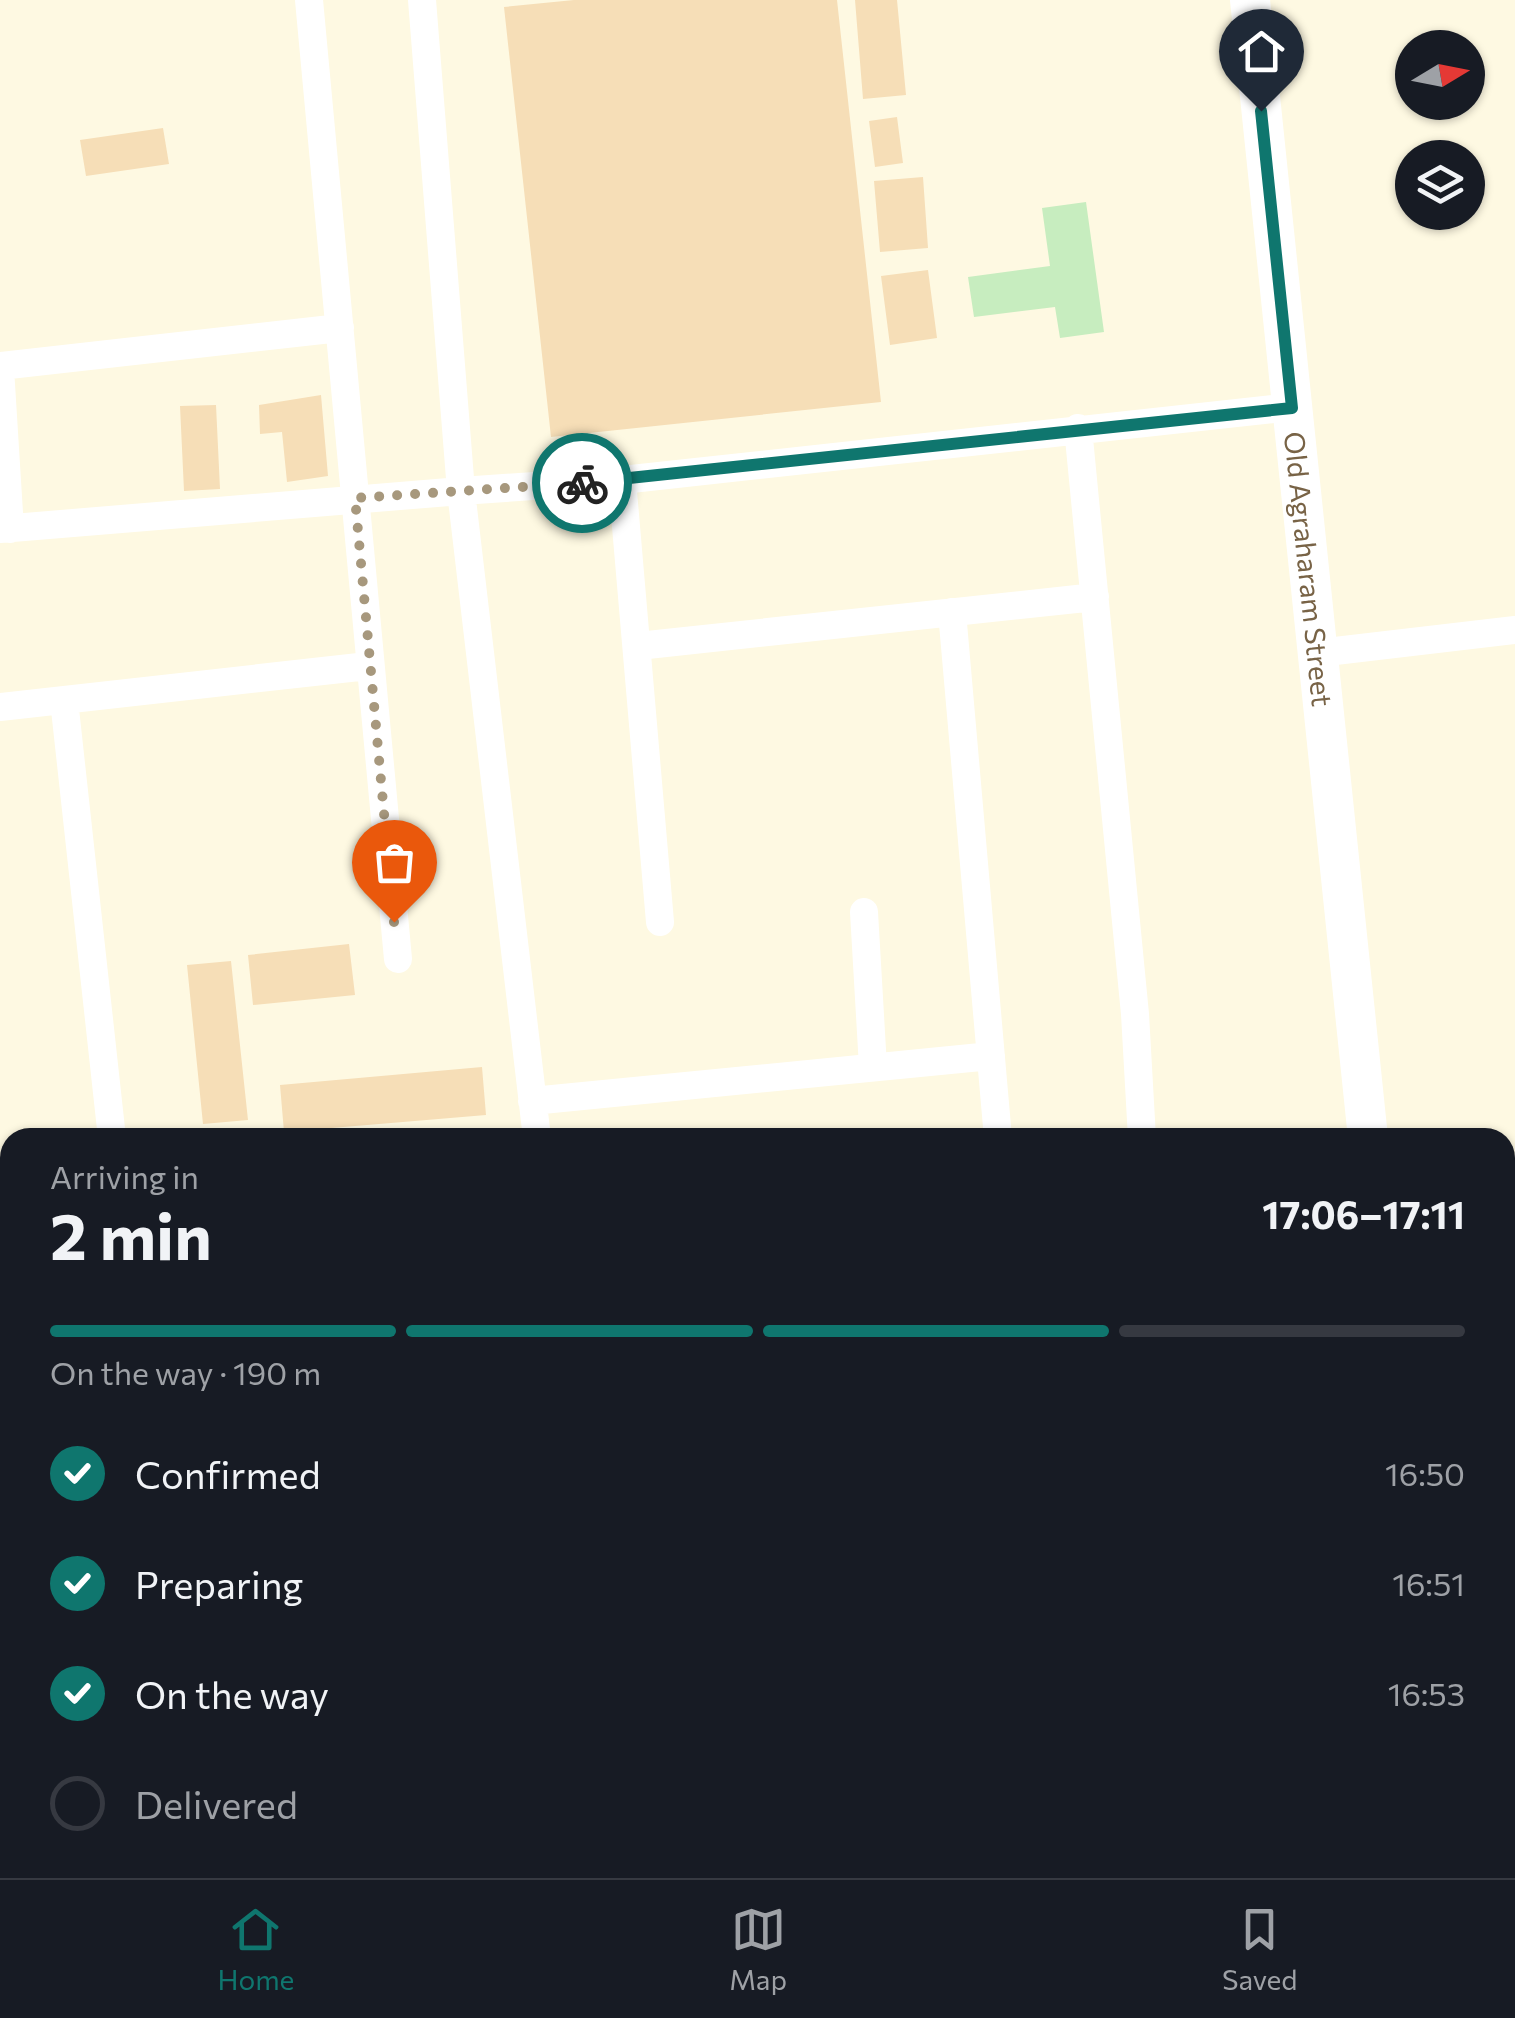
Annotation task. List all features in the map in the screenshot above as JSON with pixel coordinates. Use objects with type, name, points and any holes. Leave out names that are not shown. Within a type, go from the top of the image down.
[{"type":"street","points":[[309,0],[398,959]]},
{"type":"street","points":[[422,0],[461,491],[536,1128]]},
{"type":"street","name":"Old Agraharam Street","points":[[1250,0],[1367,1128]]},
{"type":"street","points":[[340,328],[0,367],[5,529],[355,498],[622,480],[1292,408]]},
{"type":"street","points":[[1078,428],[1135,1014],[1141,1128]]},
{"type":"street","points":[[622,480],[660,922]]},
{"type":"street","points":[[638,646],[1095,596]]},
{"type":"street","points":[[952,612],[997,1128]]},
{"type":"street","points":[[1318,653],[1515,630]]},
{"type":"street","points":[[0,707],[368,666]]},
{"type":"street","points":[[64,700],[111,1128]]},
{"type":"street","points":[[864,912],[873,1067]]},
{"type":"street","points":[[532,1101],[991,1056]]},
{"type":"green space","points":[[1086,202],[1104,332],[1060,338],[1055,307],[974,317],[968,277],[1050,266],[1042,208]]},
{"type":"building","points":[[574,0],[837,0],[881,402],[551,437],[504,7]]},
{"type":"building","points":[[855,0],[897,0],[906,95],[863,99]]},
{"type":"building","points":[[897,117],[903,163],[875,167],[869,121]]},
{"type":"building","points":[[163,128],[169,164],[86,176],[80,140]]},
{"type":"building","points":[[923,177],[928,248],[880,252],[874,181]]},
{"type":"building","points":[[928,270],[937,338],[890,345],[881,276]]},
{"type":"building","points":[[321,395],[328,476],[287,482],[282,432],[260,434],[259,405]]},
{"type":"building","points":[[216,405],[220,489],[184,491],[180,406]]},
{"type":"building","points":[[349,944],[355,995],[253,1005],[248,955]]},
{"type":"building","points":[[231,961],[248,1120],[203,1124],[187,965]]},
{"type":"building","points":[[482,1067],[486,1115],[332,1128],[284,1128],[280,1085]]},
{"type":"way so far","points":[[394,922],[355,498],[582,483]]},
{"type":"route","points":[[582,483],[1292,408],[1261,111]]}]
